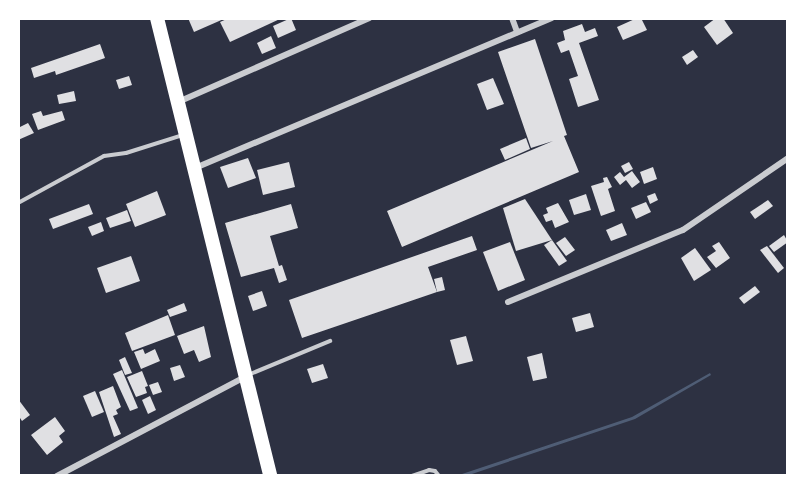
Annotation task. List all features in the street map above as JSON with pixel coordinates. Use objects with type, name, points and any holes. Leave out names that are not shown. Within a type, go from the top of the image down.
[{"type":"highway","points":[[157,18],[270,476]]},
{"type":"street","points":[[178,102],[369,18]]},
{"type":"street","points":[[512,18],[517,32]]},
{"type":"street","points":[[195,168],[552,18]]},
{"type":"street","points":[[508,302],[683,230],[788,158]]},
{"type":"street","points":[[57,476],[246,376]]},
{"type":"lane","points":[[18,203],[104,156],[126,153],[186,134]]},
{"type":"lane","points":[[246,376],[330,341]]},
{"type":"lane","points":[[412,476],[429,470],[435,471],[439,476]]},
{"type":"water","points":[[710,373],[711,375],[635,419],[466,476],[456,476],[632,417]]},
{"type":"building","points":[[188,18],[226,18],[194,32]]},
{"type":"building","points":[[229,18],[282,18],[230,42],[220,22]]},
{"type":"building","points":[[291,18],[296,30],[278,38],[273,26]]},
{"type":"building","points":[[641,18],[647,30],[623,40],[617,27]]},
{"type":"building","points":[[716,18],[723,18],[733,33],[717,45],[704,27]]},
{"type":"building","points":[[582,24],[585,32],[595,28],[598,36],[579,43],[599,100],[578,107],[569,79],[578,76],[569,50],[561,53],[557,43],[565,40],[563,31]]},
{"type":"building","points":[[271,36],[276,48],[262,54],[257,43]]},
{"type":"building","points":[[535,39],[567,135],[564,136],[579,172],[402,247],[387,211],[553,141],[531,148],[498,52]]},
{"type":"building","points":[[100,44],[105,58],[56,75],[55,71],[34,78],[31,68]]},
{"type":"building","points":[[693,50],[698,57],[687,65],[682,57]]},
{"type":"building","points":[[129,76],[132,85],[119,89],[116,80]]},
{"type":"building","points":[[493,78],[504,104],[487,110],[477,84]]},
{"type":"building","points":[[74,91],[76,101],[59,104],[57,95]]},
{"type":"building","points":[[41,111],[43,116],[62,111],[65,120],[38,130],[32,114]]},
{"type":"building","points":[[28,123],[34,133],[18,140],[18,128]]},
{"type":"building","points":[[526,138],[530,149],[505,160],[500,149]]},
{"type":"building","points":[[248,158],[256,178],[228,188],[220,167]]},
{"type":"building","points":[[289,162],[295,187],[263,195],[257,170]]},
{"type":"building","points":[[629,162],[633,169],[625,173],[621,166]]},
{"type":"building","points":[[653,167],[657,179],[644,184],[640,172]]},
{"type":"building","points":[[632,171],[640,182],[632,188],[626,180],[620,185],[614,177],[620,172],[624,177]]},
{"type":"building","points":[[607,177],[612,187],[608,189],[615,211],[601,216],[591,186],[604,182],[603,178]]},
{"type":"building","points":[[157,191],[166,215],[135,227],[126,204]]},
{"type":"building","points":[[655,193],[658,200],[650,204],[647,196]]},
{"type":"building","points":[[586,194],[591,210],[574,215],[569,200]]},
{"type":"building","points":[[525,199],[552,240],[516,251],[503,208]]},
{"type":"building","points":[[768,200],[773,206],[755,219],[750,212]]},
{"type":"building","points":[[646,202],[651,212],[636,219],[631,208]]},
{"type":"building","points":[[558,203],[569,222],[555,228],[552,220],[546,222],[543,215],[548,213],[546,208]]},
{"type":"building","points":[[89,204],[93,214],[53,229],[49,219]]},
{"type":"building","points":[[291,204],[298,228],[270,236],[279,266],[282,265],[287,280],[279,283],[274,268],[241,277],[225,223]]},
{"type":"building","points":[[127,210],[131,221],[110,228],[106,218]]},
{"type":"building","points":[[101,222],[104,231],[92,236],[88,227]]},
{"type":"building","points":[[622,223],[627,235],[611,241],[606,230]]},
{"type":"building","points":[[784,235],[788,242],[774,252],[769,246]]},
{"type":"building","points":[[472,236],[477,250],[428,267],[437,292],[302,338],[289,300]]},
{"type":"building","points":[[565,237],[575,250],[566,256],[556,243]]},
{"type":"building","points":[[552,240],[567,261],[559,266],[544,245]]},
{"type":"building","points":[[510,242],[525,280],[498,291],[483,252]]},
{"type":"building","points":[[719,242],[730,258],[716,268],[707,257],[716,251],[712,246]]},
{"type":"building","points":[[767,246],[784,268],[778,273],[760,250]]},
{"type":"building","points":[[695,248],[711,270],[694,281],[681,258]]},
{"type":"building","points":[[131,256],[140,281],[106,293],[97,268]]},
{"type":"building","points":[[442,277],[445,290],[437,292],[434,279]]},
{"type":"building","points":[[755,286],[760,292],[744,304],[739,298]]},
{"type":"building","points":[[262,291],[267,306],[253,311],[248,296]]},
{"type":"building","points":[[184,303],[187,311],[170,317],[167,310]]},
{"type":"building","points":[[590,313],[594,327],[576,332],[572,318]]},
{"type":"building","points":[[168,315],[175,335],[132,351],[125,333]]},
{"type":"building","points":[[204,326],[211,357],[199,362],[194,350],[184,354],[177,336]]},
{"type":"building","points":[[466,336],[473,361],[457,365],[450,340]]},
{"type":"building","points":[[143,349],[145,354],[155,349],[160,361],[141,369],[134,352]]},
{"type":"building","points":[[542,353],[547,378],[533,381],[527,357]]},
{"type":"building","points":[[125,357],[132,373],[125,375],[119,360]]},
{"type":"building","points":[[323,364],[328,378],[312,383],[307,369]]},
{"type":"building","points":[[180,365],[185,377],[174,381],[170,368]]},
{"type":"building","points":[[122,370],[138,408],[130,411],[113,374]]},
{"type":"building","points":[[142,371],[148,386],[145,387],[147,393],[136,397],[127,377]]},
{"type":"building","points":[[158,382],[162,392],[153,395],[149,385]]},
{"type":"building","points":[[113,386],[121,407],[116,410],[118,414],[113,416],[121,434],[114,437],[99,392]]},
{"type":"building","points":[[95,391],[104,412],[92,417],[83,396]]},
{"type":"building","points":[[150,396],[156,410],[148,414],[142,400]]},
{"type":"building","points":[[18,399],[30,415],[22,421],[18,415]]},
{"type":"building","points":[[55,417],[65,431],[59,436],[63,442],[47,455],[31,435]]}]
